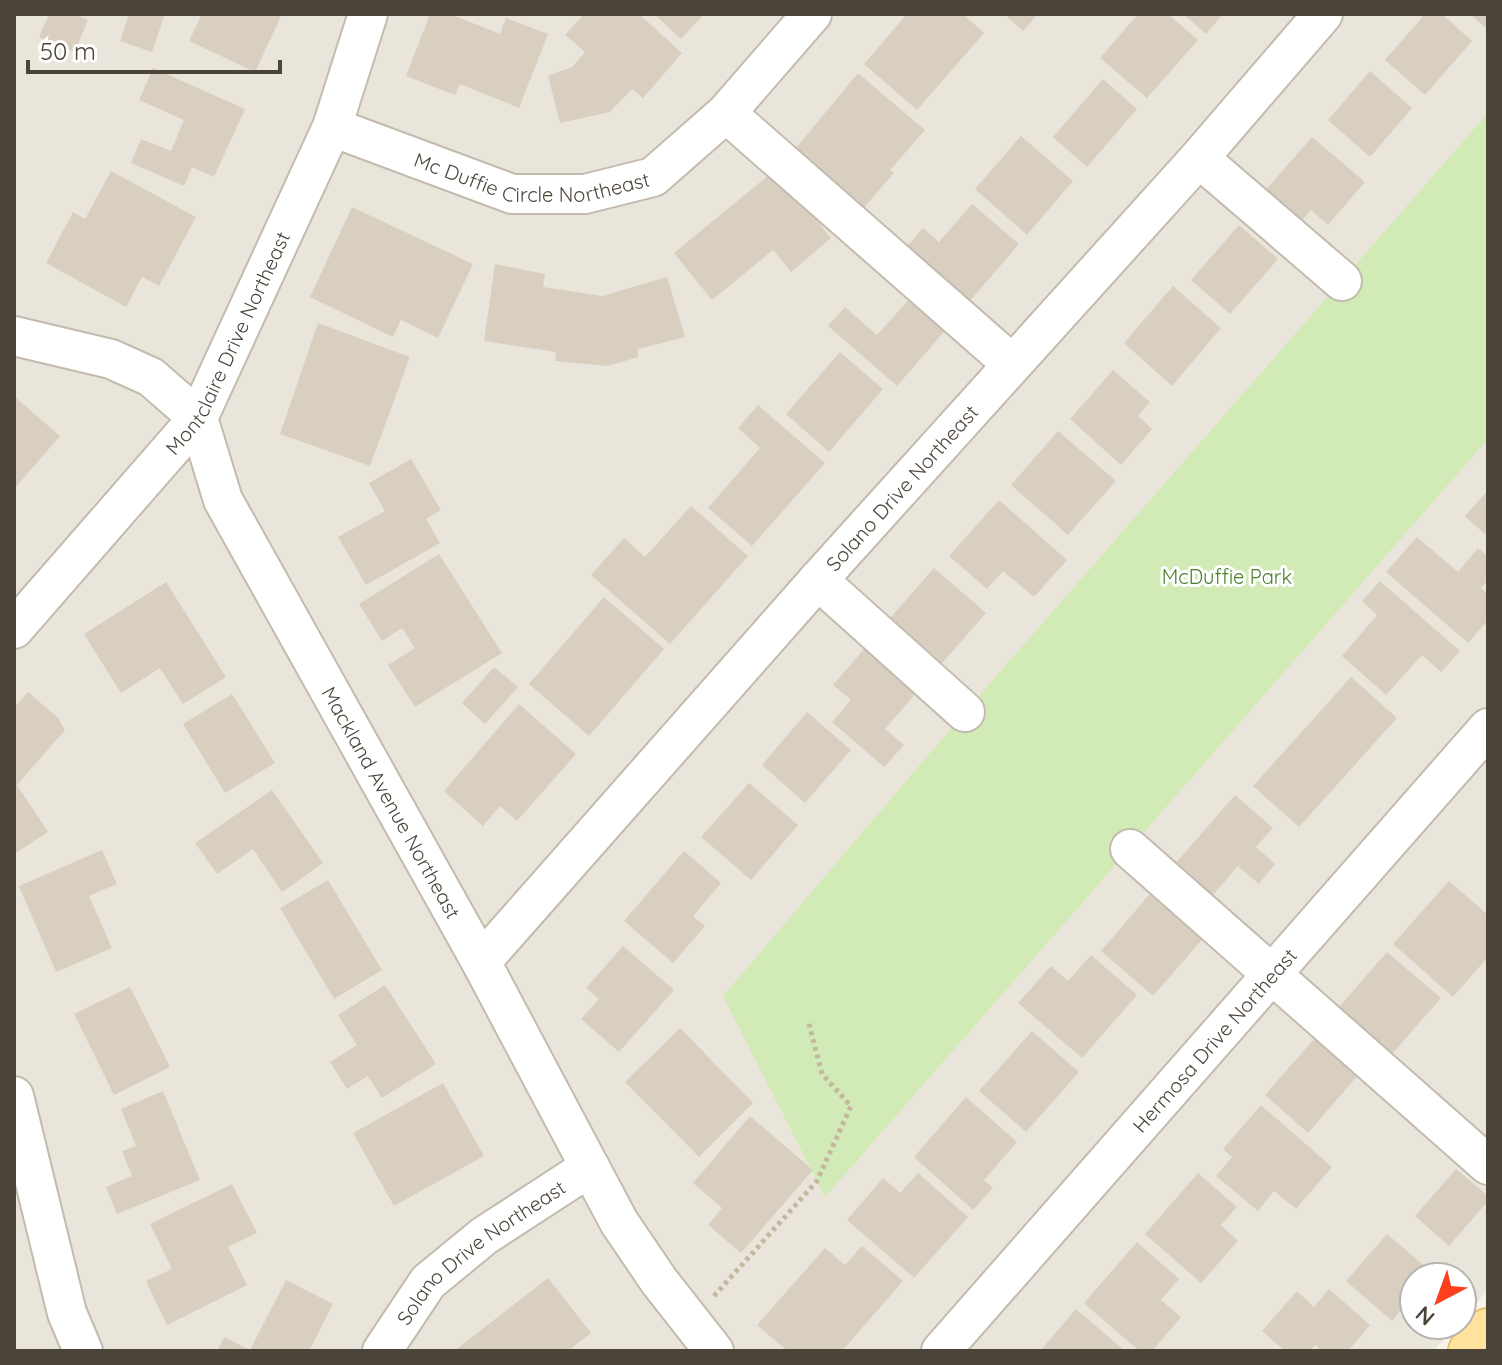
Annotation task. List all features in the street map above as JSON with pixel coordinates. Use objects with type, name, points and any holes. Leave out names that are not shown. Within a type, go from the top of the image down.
[{"type":"main road","points":[[1471,1351],[1488,1331]]},
{"type":"street","name":"Montclaire Drive Northeast","points":[[14,629],[198,418],[332,127],[368,14]]},
{"type":"street","name":"Mc Duffie Circle Northeast","points":[[332,127],[512,194],[585,194],[653,177],[726,113],[812,14]]},
{"type":"street","name":"Solano Drive Northeast","points":[[481,962],[818,580],[1199,158],[1323,14]]},
{"type":"street","points":[[726,113],[1012,364]]},
{"type":"street","points":[[1199,158],[1342,281]]},
{"type":"street","points":[[14,336],[111,359],[151,377],[198,418]]},
{"type":"street","name":"Mackland Avenue Northeast","points":[[198,418],[223,500],[481,962],[590,1167],[627,1233],[659,1281],[714,1351]]},
{"type":"street","points":[[818,580],[965,712]]},
{"type":"street","name":"Hermosa Drive Northeast","points":[[941,1351],[1488,728]]},
{"type":"street","points":[[1130,849],[1488,1165]]},
{"type":"street","points":[[14,1096],[67,1313],[83,1351]]},
{"type":"street","name":"Solano Drive Northeast","points":[[382,1351],[428,1282],[484,1236],[590,1167]]},
{"type":"path","points":[[712,1298],[817,1181],[851,1106],[822,1074],[809,1024]]},
{"type":"shaded area","points":[[14,14],[1488,14],[1488,1289],[1478,1301],[1478,1261],[1398,1261],[1398,1341],[1442,1341],[1433,1351],[14,1351]]},
{"type":"green space","name":"McDuffie Park","points":[[1488,113],[1488,439],[825,1197],[723,996],[965,712]]},
{"type":"building","points":[[49,14],[74,14],[88,20],[75,52],[39,37]]},
{"type":"building","points":[[129,14],[165,14],[152,52],[120,41]]},
{"type":"building","points":[[202,14],[282,14],[255,72],[189,41]]},
{"type":"building","points":[[430,14],[450,14],[500,34],[506,18],[548,34],[519,108],[460,84],[455,95],[406,76]]},
{"type":"building","points":[[584,14],[639,14],[682,53],[643,98],[632,89],[610,112],[560,123],[548,76],[572,67],[585,52],[565,35]]},
{"type":"building","points":[[654,14],[704,14],[681,39]]},
{"type":"building","points":[[907,14],[963,14],[984,33],[917,110],[864,64]]},
{"type":"building","points":[[1004,14],[1038,14],[1023,31]]},
{"type":"building","points":[[1138,14],[1168,14],[1198,40],[1147,98],[1100,58]]},
{"type":"building","points":[[1183,14],[1223,14],[1206,34]]},
{"type":"building","points":[[1425,14],[1442,14],[1472,41],[1425,95],[1385,60]]},
{"type":"building","points":[[1470,14],[1488,14],[1488,30]]},
{"type":"building","points":[[153,68],[245,109],[214,177],[192,167],[184,186],[131,163],[141,139],[171,151],[184,120],[139,100]]},
{"type":"building","points":[[1370,71],[1412,108],[1370,157],[1328,120]]},
{"type":"building","points":[[858,73],[925,130],[890,170],[894,173],[860,212],[791,154]]},
{"type":"building","points":[[1103,79],[1137,109],[1087,167],[1053,137]]},
{"type":"building","points":[[1021,136],[1073,181],[1027,235],[975,189]]},
{"type":"building","points":[[1312,137],[1365,182],[1328,225],[1311,210],[1293,231],[1257,200]]},
{"type":"building","points":[[775,170],[831,238],[791,272],[773,250],[712,300],[674,253]]},
{"type":"building","points":[[111,171],[196,217],[159,286],[142,277],[126,307],[46,263],[73,212],[85,219]]},
{"type":"building","points":[[972,204],[1019,244],[963,309],[901,254],[923,228],[939,242]]},
{"type":"building","points":[[352,207],[473,264],[438,338],[401,320],[393,337],[310,297]]},
{"type":"building","points":[[1239,225],[1278,259],[1230,314],[1191,280]]},
{"type":"building","points":[[495,264],[545,274],[543,287],[602,296],[667,277],[685,337],[638,349],[638,357],[608,366],[555,361],[556,352],[484,341]]},
{"type":"building","points":[[1173,286],[1221,328],[1172,386],[1124,343]]},
{"type":"building","points":[[914,294],[950,325],[897,386],[828,326],[845,307],[877,335]]},
{"type":"building","points":[[318,323],[410,357],[370,466],[280,434]]},
{"type":"building","points":[[840,352],[883,389],[829,452],[786,414]]},
{"type":"building","points":[[1113,370],[1150,402],[1138,416],[1152,429],[1121,465],[1070,419]]},
{"type":"building","points":[[14,396],[60,436],[14,489]]},
{"type":"building","points":[[758,405],[825,463],[752,546],[708,508],[760,448],[738,428]]},
{"type":"building","points":[[1058,431],[1116,481],[1068,535],[1011,485]]},
{"type":"building","points":[[411,459],[441,510],[426,519],[440,543],[366,585],[338,537],[385,511],[369,483]]},
{"type":"building","points":[[1488,490],[1488,537],[1465,516]]},
{"type":"building","points":[[999,500],[1067,560],[1034,597],[1003,571],[987,589],[949,556]]},
{"type":"building","points":[[691,506],[748,556],[670,644],[591,575],[624,538],[645,557]]},
{"type":"building","points":[[1417,537],[1458,572],[1478,548],[1488,556],[1488,580],[1481,588],[1488,594],[1488,620],[1468,643],[1386,572]]},
{"type":"building","points":[[439,554],[502,653],[415,707],[388,665],[415,648],[402,628],[382,641],[359,604]]},
{"type":"building","points":[[934,568],[986,613],[937,669],[885,624]]},
{"type":"building","points":[[1380,581],[1460,651],[1441,672],[1422,655],[1386,695],[1342,656],[1377,615],[1362,601]]},
{"type":"building","points":[[166,582],[226,677],[183,704],[160,668],[121,693],[84,634]]},
{"type":"building","points":[[604,597],[664,649],[589,736],[529,684]]},
{"type":"building","points":[[872,640],[923,685],[885,729],[904,745],[884,767],[832,722],[851,700],[833,685]]},
{"type":"building","points":[[494,667],[518,687],[485,724],[462,703]]},
{"type":"building","points":[[1351,677],[1397,718],[1299,827],[1253,786]]},
{"type":"building","points":[[28,692],[58,718],[65,730],[17,785],[48,832],[14,854],[14,708]]},
{"type":"building","points":[[232,694],[275,763],[225,793],[183,724]]},
{"type":"building","points":[[519,704],[576,754],[517,821],[500,806],[483,826],[444,791]]},
{"type":"building","points":[[807,712],[851,750],[805,803],[762,765]]},
{"type":"building","points":[[749,783],[798,825],[751,880],[701,837]]},
{"type":"building","points":[[272,790],[323,863],[282,892],[253,849],[217,874],[195,843]]},
{"type":"building","points":[[1235,795],[1273,828],[1256,847],[1275,864],[1259,884],[1238,866],[1205,904],[1168,872]]},
{"type":"building","points":[[102,850],[117,884],[89,896],[112,948],[56,972],[19,886]]},
{"type":"building","points":[[684,851],[721,883],[693,916],[705,926],[673,963],[624,921]]},
{"type":"building","points":[[328,880],[382,970],[334,999],[280,908]]},
{"type":"building","points":[[1449,881],[1488,915],[1488,957],[1453,997],[1393,944]]},
{"type":"building","points":[[1155,888],[1207,934],[1153,996],[1101,951]]},
{"type":"building","points":[[623,946],[674,990],[619,1052],[581,1019],[599,999],[586,988]]},
{"type":"building","points":[[1387,952],[1441,998],[1385,1062],[1332,1015]]},
{"type":"building","points":[[1091,955],[1137,995],[1082,1058],[1018,1003],[1051,966],[1068,981]]},
{"type":"building","points":[[385,985],[436,1064],[382,1098],[368,1076],[347,1089],[330,1062],[357,1045],[338,1015]]},
{"type":"building","points":[[130,987],[170,1067],[114,1095],[74,1014]]},
{"type":"building","points":[[680,1028],[753,1103],[699,1157],[625,1082]]},
{"type":"building","points":[[1322,1030],[1365,1067],[1308,1133],[1265,1095]]},
{"type":"building","points":[[1032,1031],[1079,1072],[1026,1132],[979,1091]]},
{"type":"building","points":[[443,1083],[484,1156],[394,1206],[353,1133]]},
{"type":"building","points":[[163,1091],[200,1180],[117,1214],[106,1187],[132,1176],[122,1151],[136,1146],[121,1109]]},
{"type":"building","points":[[966,1097],[1017,1142],[984,1180],[993,1188],[973,1210],[914,1157]]},
{"type":"building","points":[[1261,1105],[1332,1167],[1296,1209],[1274,1191],[1258,1211],[1216,1176],[1232,1157],[1223,1149]]},
{"type":"building","points":[[750,1116],[813,1170],[741,1253],[708,1225],[722,1208],[693,1183]]},
{"type":"building","points":[[1456,1169],[1488,1196],[1488,1201],[1449,1246],[1415,1216]]},
{"type":"building","points":[[918,1173],[968,1217],[914,1278],[847,1220],[883,1178],[900,1193]]},
{"type":"building","points":[[1198,1173],[1237,1207],[1221,1225],[1238,1241],[1201,1283],[1145,1234]]},
{"type":"building","points":[[232,1184],[257,1233],[228,1247],[247,1285],[167,1325],[146,1281],[172,1269],[150,1224]]},
{"type":"building","points":[[1387,1234],[1419,1261],[1398,1261],[1398,1314],[1392,1321],[1346,1281]]},
{"type":"building","points":[[1137,1242],[1179,1279],[1161,1300],[1181,1317],[1152,1351],[1139,1351],[1084,1303]]},
{"type":"building","points":[[862,1246],[903,1281],[842,1351],[787,1351],[757,1325],[825,1248],[845,1265]]},
{"type":"building","points":[[548,1278],[591,1333],[568,1351],[454,1351]]},
{"type":"building","points":[[286,1280],[333,1304],[309,1351],[217,1351],[224,1337],[250,1350]]},
{"type":"building","points":[[1329,1289],[1370,1325],[1348,1351],[1322,1351],[1315,1345],[1310,1351],[1285,1351],[1262,1331],[1297,1291],[1314,1307]]},
{"type":"building","points":[[1076,1309],[1125,1351],[1040,1351]]}]
